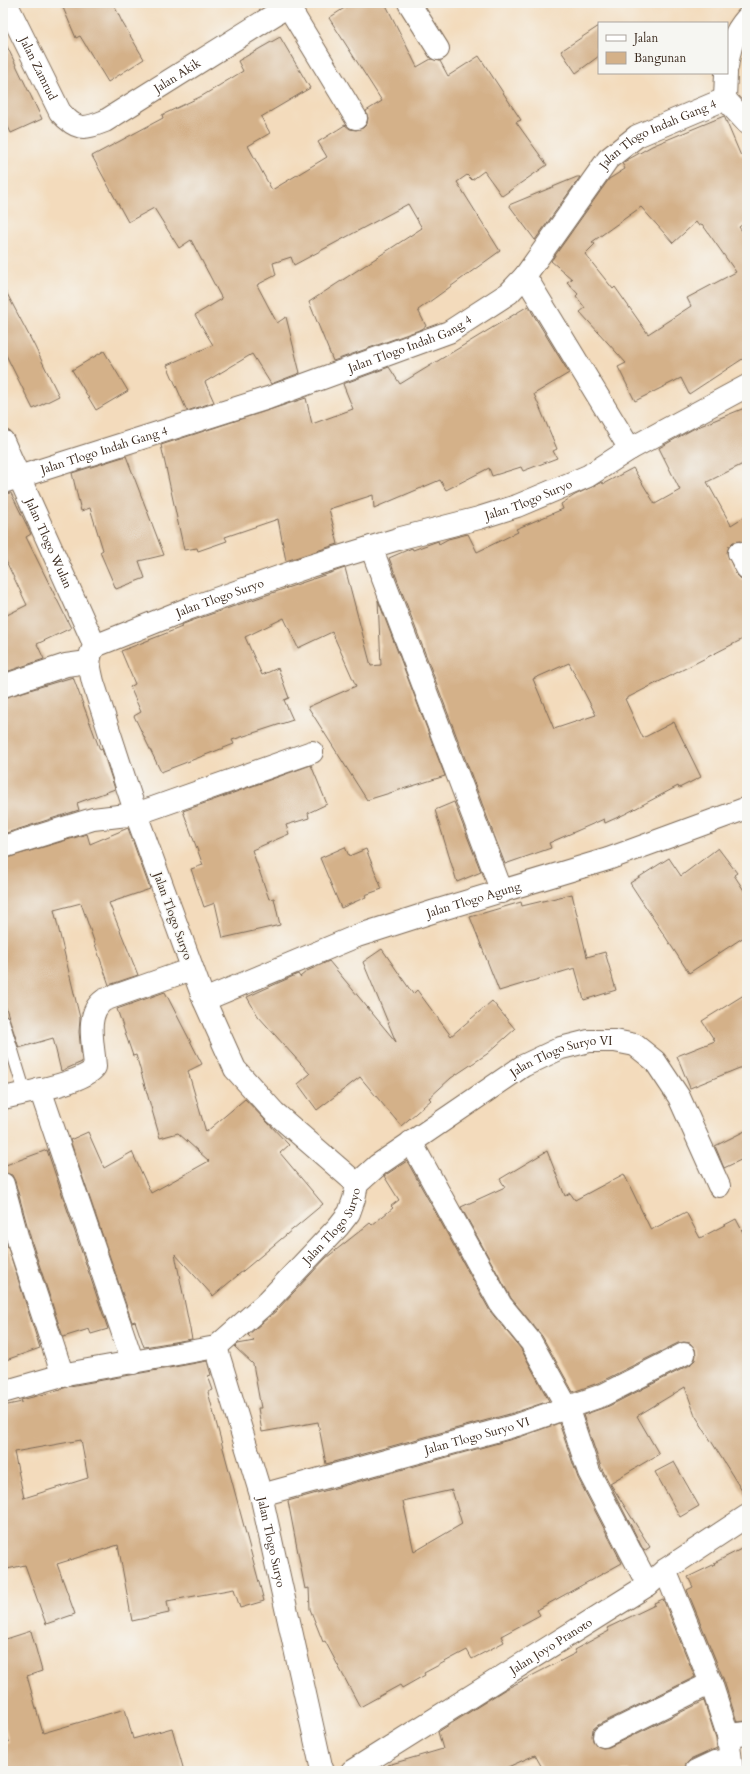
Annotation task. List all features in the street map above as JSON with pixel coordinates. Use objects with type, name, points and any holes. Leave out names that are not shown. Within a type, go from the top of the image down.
[{"type":"street","name":"Jalan Zamrud","points":[[6,3],[60,112]]},
{"type":"street","points":[[409,3],[438,49]]},
{"type":"street","name":"Jalan Akik","points":[[60,112],[70,123],[80,128],[93,126],[105,121],[291,5]]},
{"type":"street","points":[[291,5],[356,118]]},
{"type":"street","points":[[728,61],[730,48],[737,30],[747,18]]},
{"type":"street","points":[[726,74],[725,99],[747,123]]},
{"type":"street","name":"Jalan Tlogo Indah Gang 4","points":[[11,480],[268,398],[449,332],[509,293],[525,276],[608,159],[637,136],[725,99]]},
{"type":"street","points":[[525,276],[630,449]]},
{"type":"street","name":"Jalan Tlogo Suryo","points":[[323,1771],[261,1495],[216,1347],[267,1302],[338,1227],[349,1213],[357,1184],[274,1112],[235,1069],[204,1000],[136,814],[93,682],[91,654],[198,606],[310,566],[371,547],[479,518],[517,506],[588,476],[630,449],[747,386]]},
{"type":"street","name":"Jalan Tlogo Wulan","points":[[3,441],[11,480],[91,654]]},
{"type":"street","points":[[371,547],[502,892]]},
{"type":"street","points":[[3,686],[66,665],[91,654]]},
{"type":"street","points":[[3,847],[93,819],[136,814],[312,752]]},
{"type":"street","name":"Jalan Tlogo Agung","points":[[204,1000],[357,936],[608,859],[747,808]]},
{"type":"street","points":[[3,1098],[76,1080],[92,1072],[95,1067],[92,1019],[94,1011],[99,1004],[104,1000],[192,969]]},
{"type":"street","name":"Jalan Tlogo Suryo VI","points":[[357,1184],[378,1165],[523,1066],[568,1046],[589,1041],[615,1041],[635,1045],[655,1061],[679,1097],[720,1186]]},
{"type":"street","points":[[32,1091],[98,1258],[133,1363]]},
{"type":"street","points":[[411,1142],[502,1305],[531,1342],[567,1407],[589,1472],[648,1585]]},
{"type":"street","points":[[3,1184],[20,1247],[63,1376]]},
{"type":"street","points":[[3,1392],[63,1376],[216,1347]]},
{"type":"street","name":"Jalan Tlogo Suryo VI","points":[[261,1495],[517,1425],[603,1395],[684,1354]]},
{"type":"street","name":"Jalan Joyo Pranoto","points":[[352,1771],[648,1585],[665,1570],[747,1516]]},
{"type":"street","points":[[665,1570],[711,1683],[738,1734],[731,1765],[715,1762],[696,1771]]},
{"type":"street","points":[[604,1736],[711,1683]]},
{"type":"lane","points":[[3,1021],[32,1091]]},
{"type":"building","points":[[61,3],[113,3],[122,22],[144,59],[108,82],[80,36],[76,38]]},
{"type":"building","points":[[352,3],[385,3],[417,67],[431,59],[440,61],[448,76],[479,56],[521,120],[516,122],[547,165],[502,196],[484,171],[472,180],[467,175],[457,182],[500,251],[418,310],[426,326],[422,329],[333,361],[309,302],[422,228],[408,204],[294,265],[291,257],[273,263],[276,275],[257,285],[277,323],[286,317],[300,373],[271,384],[252,354],[205,382],[214,402],[187,411],[167,365],[213,345],[195,315],[222,299],[191,240],[179,248],[154,208],[128,222],[92,156],[163,118],[162,115],[202,96],[243,71],[238,61],[280,37],[310,88],[261,117],[270,133],[248,146],[272,190],[327,157],[318,142],[345,125],[350,129],[356,130],[363,128],[367,124],[368,118],[366,111],[382,101],[329,18]]},
{"type":"building","points":[[598,27],[598,57],[576,73],[561,51]]},
{"type":"building","points":[[3,38],[42,119],[11,133],[3,116]]},
{"type":"building","points":[[724,116],[741,156],[747,152],[747,221],[739,227],[747,238],[747,356],[689,394],[681,378],[635,401],[618,367],[626,363],[580,312],[585,308],[576,296],[578,294],[567,282],[572,279],[551,261],[609,179],[625,169],[622,163],[652,146]],"holes":[[[641,207],[673,243],[696,222],[699,226],[702,224],[736,272],[687,298],[691,306],[648,334],[615,287],[613,289],[585,254],[595,244],[592,242]]]},
{"type":"building","points":[[580,177],[535,240],[509,205]]},
{"type":"building","points":[[3,286],[59,396],[33,409],[3,349]]},
{"type":"building","points":[[528,306],[569,373],[534,394],[557,449],[553,451],[557,458],[523,471],[521,467],[492,476],[489,468],[446,490],[440,480],[374,508],[373,495],[329,509],[338,544],[286,561],[278,519],[225,537],[227,541],[198,551],[197,548],[184,550],[161,445],[306,398],[312,424],[353,409],[343,384],[389,367],[400,384]]},
{"type":"building","points":[[104,351],[128,391],[96,410],[72,370]]},
{"type":"building","points":[[747,407],[747,462],[707,482],[731,525],[747,515],[747,544],[740,541],[733,542],[729,546],[727,553],[736,574],[741,579],[747,580],[747,637],[625,699],[643,738],[674,722],[701,777],[679,788],[678,786],[605,823],[604,819],[549,843],[551,848],[505,864],[389,558],[412,548],[413,550],[438,541],[439,544],[448,539],[468,534],[477,552],[518,532],[516,529],[563,509],[561,504],[575,495],[602,482],[603,484],[633,468],[655,504],[680,490],[659,448],[693,429]],"holes":[[[569,663],[596,715],[554,729],[533,679]]]},
{"type":"building","points":[[126,456],[164,555],[139,561],[145,578],[116,589],[100,552],[103,550],[90,508],[81,511],[72,473]]},
{"type":"building","points":[[11,493],[31,534],[26,537],[71,628],[37,644],[44,659],[3,673],[3,617],[27,605],[3,555],[3,494]]},
{"type":"building","points":[[345,568],[371,666],[381,665],[378,600],[445,776],[367,800],[308,707],[356,686],[332,632],[298,648],[284,618],[245,637],[262,675],[278,668],[289,698],[284,700],[293,720],[232,740],[234,744],[161,772],[134,716],[141,712],[130,687],[135,684],[121,651],[182,627],[181,625],[194,620]]},
{"type":"building","points":[[73,677],[100,750],[102,749],[115,789],[77,803],[79,810],[3,834],[3,698]]},
{"type":"building","points":[[311,765],[327,804],[308,813],[309,818],[286,825],[289,834],[252,850],[269,899],[274,898],[280,925],[223,938],[215,903],[204,907],[191,869],[203,865],[183,811]]},
{"type":"building","points":[[454,802],[481,872],[457,882],[435,810]]},
{"type":"building","points":[[128,828],[150,889],[109,903],[138,975],[109,985],[81,903],[54,910],[80,1018],[79,1032],[82,1062],[61,1071],[53,1038],[19,1048],[5,1005],[3,996],[3,859],[87,834],[90,844]]},
{"type":"building","points":[[345,847],[349,856],[366,849],[382,889],[365,895],[366,897],[341,908],[320,858]]},
{"type":"building","points":[[718,848],[737,873],[734,875],[747,895],[747,935],[689,973],[630,883],[669,858],[681,876]]},
{"type":"building","points":[[572,894],[587,957],[605,952],[616,990],[584,1000],[575,968],[499,991],[470,917],[521,902],[522,906]]},
{"type":"building","points":[[382,949],[413,994],[417,990],[451,1036],[492,1001],[515,1029],[487,1054],[451,1078],[429,1098],[431,1100],[401,1126],[360,1077],[317,1110],[298,1084],[310,1074],[258,1016],[247,997],[298,974],[300,977],[307,971],[329,961],[396,1042],[363,962]]},
{"type":"building","points":[[165,992],[202,1064],[188,1071],[206,1132],[245,1099],[289,1145],[280,1153],[323,1204],[213,1296],[175,1254],[192,1339],[144,1347],[135,1321],[132,1322],[70,1140],[88,1132],[104,1168],[132,1152],[151,1193],[209,1161],[178,1133],[160,1138],[136,1055],[133,1056],[117,1009]]},
{"type":"building","points":[[747,993],[747,1065],[690,1088],[677,1056],[715,1041],[702,1021]]},
{"type":"building","points":[[747,1130],[747,1157],[724,1168],[715,1146]]},
{"type":"building","points":[[47,1150],[108,1329],[91,1334],[89,1329],[63,1337],[32,1243],[15,1181],[12,1175],[3,1172],[3,1166]]},
{"type":"building","points":[[547,1151],[565,1196],[570,1193],[575,1200],[624,1174],[651,1230],[686,1212],[700,1238],[736,1219],[747,1240],[747,1499],[695,1415],[685,1387],[637,1416],[659,1454],[610,1483],[650,1547],[644,1551],[601,1467],[583,1415],[609,1406],[690,1365],[695,1360],[695,1349],[690,1343],[678,1343],[598,1383],[573,1392],[542,1336],[511,1298],[461,1207],[505,1187],[500,1179]]},
{"type":"building","points":[[407,1161],[490,1311],[521,1349],[549,1401],[513,1413],[326,1464],[318,1422],[262,1432],[258,1408],[261,1408],[253,1364],[235,1347],[238,1344],[254,1341],[248,1335],[276,1311],[326,1258],[370,1223],[372,1225],[393,1208],[391,1206],[399,1200],[384,1176]]},
{"type":"building","points":[[3,1232],[40,1348],[3,1361]]},
{"type":"building","points":[[207,1361],[211,1375],[208,1376],[213,1390],[208,1392],[264,1601],[240,1608],[234,1589],[167,1601],[169,1613],[132,1621],[118,1545],[57,1564],[75,1614],[46,1624],[25,1565],[3,1570],[3,1406],[22,1402],[21,1400],[61,1390],[70,1386]],"holes":[[[81,1440],[88,1478],[24,1498],[14,1452]]]},
{"type":"building","points":[[559,1423],[578,1478],[622,1563],[537,1610],[540,1615],[501,1636],[504,1642],[472,1659],[467,1650],[424,1673],[425,1675],[402,1688],[400,1685],[360,1707],[325,1641],[323,1642],[310,1609],[309,1588],[305,1589],[288,1501],[520,1437]],"holes":[[[452,1490],[462,1524],[414,1552],[403,1501]]]},
{"type":"building","points":[[674,1462],[699,1506],[680,1517],[655,1472]]},
{"type":"building","points":[[747,1546],[747,1721],[737,1722],[723,1678],[687,1590],[693,1587],[688,1577]]},
{"type":"building","points":[[663,1599],[695,1677],[598,1725],[593,1729],[592,1736],[593,1741],[597,1746],[603,1748],[609,1747],[704,1701],[716,1738],[717,1748],[690,1760],[686,1764],[684,1771],[544,1771],[535,1755],[499,1771],[388,1771],[388,1765],[443,1749],[438,1732],[504,1690],[576,1653],[574,1650],[609,1631],[607,1628],[655,1605],[654,1603]]},
{"type":"building","points":[[31,1631],[42,1671],[27,1676],[43,1733],[125,1709],[133,1739],[172,1728],[184,1771],[6,1771],[3,1759],[3,1743],[9,1742],[3,1719],[3,1640]]}]
